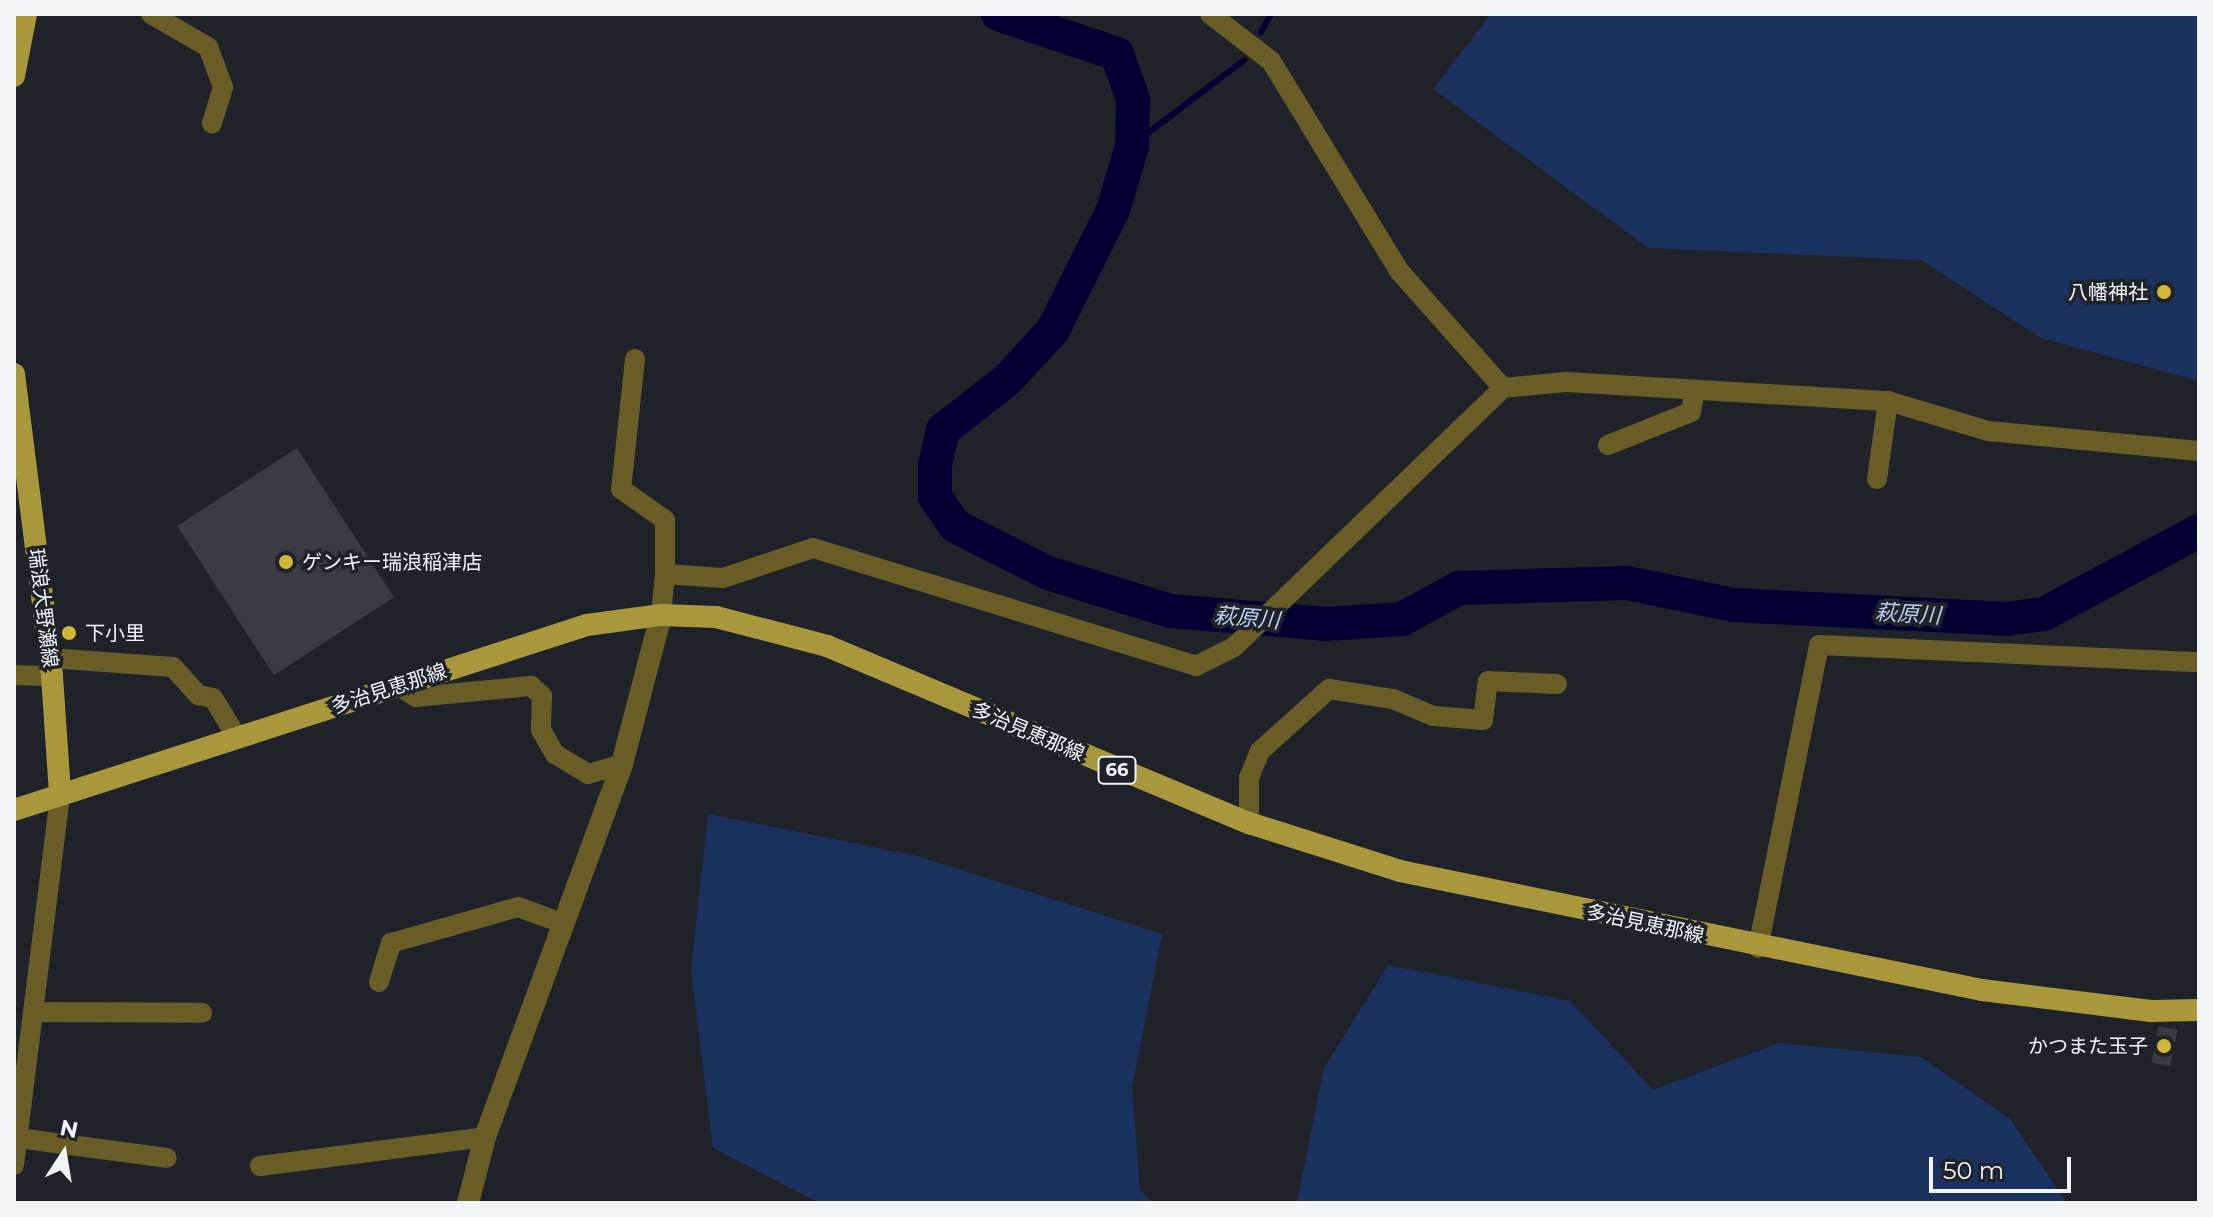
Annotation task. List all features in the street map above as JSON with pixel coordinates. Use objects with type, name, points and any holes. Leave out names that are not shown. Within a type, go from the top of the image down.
[{"type":"main road","points":[[14,76],[26,14]]},
{"type":"main road","name":"瑞浪大野瀬線","points":[[14,374],[51,667],[60,794]]},
{"type":"main road","name":"多治見恵那線","points":[[60,794],[587,625],[661,615],[716,617],[827,646],[1249,823],[1481,890],[1758,948],[2066,1003],[2199,1010]]},
{"type":"main road","points":[[14,810],[60,794]]},
{"type":"street","points":[[151,14],[208,47],[223,87],[212,123]]},
{"type":"street","points":[[1210,14],[1271,61],[1400,272],[1503,388]]},
{"type":"street","points":[[468,1203],[485,1137],[622,764],[661,615],[665,520],[621,489],[635,359]]},
{"type":"street","points":[[665,574],[723,578],[813,548],[1196,666],[1234,647],[1503,388],[1566,382],[1888,401],[1988,431],[2197,449]]},
{"type":"street","points":[[1608,445],[1691,412],[1695,390]]},
{"type":"street","points":[[1877,479],[1888,401]]},
{"type":"street","points":[[1758,948],[1819,645],[2199,662]]},
{"type":"street","points":[[14,675],[51,667],[173,667],[198,695],[213,698],[237,737]]},
{"type":"street","points":[[1249,823],[1249,778],[1260,751],[1329,689],[1393,699],[1433,716],[1483,720],[1488,681],[1557,684]]},
{"type":"street","points":[[399,686],[416,697],[531,686],[542,696],[541,730],[555,754],[588,774],[622,764]]},
{"type":"street","points":[[14,1165],[60,794]]},
{"type":"street","points":[[379,982],[391,943],[518,907],[562,923]]},
{"type":"street","points":[[35,1012],[202,1013]]},
{"type":"street","points":[[260,1166],[485,1137]]},
{"type":"street","points":[[18,1138],[167,1158]]},
{"type":"shaded area","points":[[1491,14],[2199,14],[2199,381],[2041,338],[1921,260],[1648,248],[1433,89]]},
{"type":"shaded area","points":[[708,814],[917,856],[1162,934],[1132,1087],[1140,1190],[1153,1203],[820,1203],[713,1148],[691,970]]},
{"type":"shaded area","points":[[1388,965],[1570,1001],[1653,1090],[1779,1043],[1921,1057],[2010,1119],[2066,1202],[2076,1203],[1297,1203],[1324,1068]]},
{"type":"building","name":"ゲンキー瑞浪稲津店","points":[[297,448],[394,597],[274,675],[177,526]]},
{"type":"building","name":"かつまた玉子","points":[[2159,1026],[2178,1030],[2170,1066],[2151,1062]]},
{"type":"waterway","name":"萩原川","points":[[998,14],[1117,54],[1133,100],[1132,146],[1113,210],[1053,330],[1007,380],[943,430],[935,464],[935,497],[955,526],[1048,573],[1171,611],[1326,624],[1402,619],[1459,588],[1627,583],[1733,605],[2007,619],[2044,614],[2199,531]]},
{"type":"waterway","points":[[1261,32],[1271,14]]},
{"type":"waterway","points":[[1133,135],[1144,136],[1244,60]]},
{"type":"place","name":"八幡神社","points":[[2164,292]]},
{"type":"place","name":"ゲンキー瑞浪稲津店","points":[[286,562]]},
{"type":"place","name":"下小里","points":[[69,633]]},
{"type":"place","name":"かつまた玉子","points":[[2164,1046]]}]
